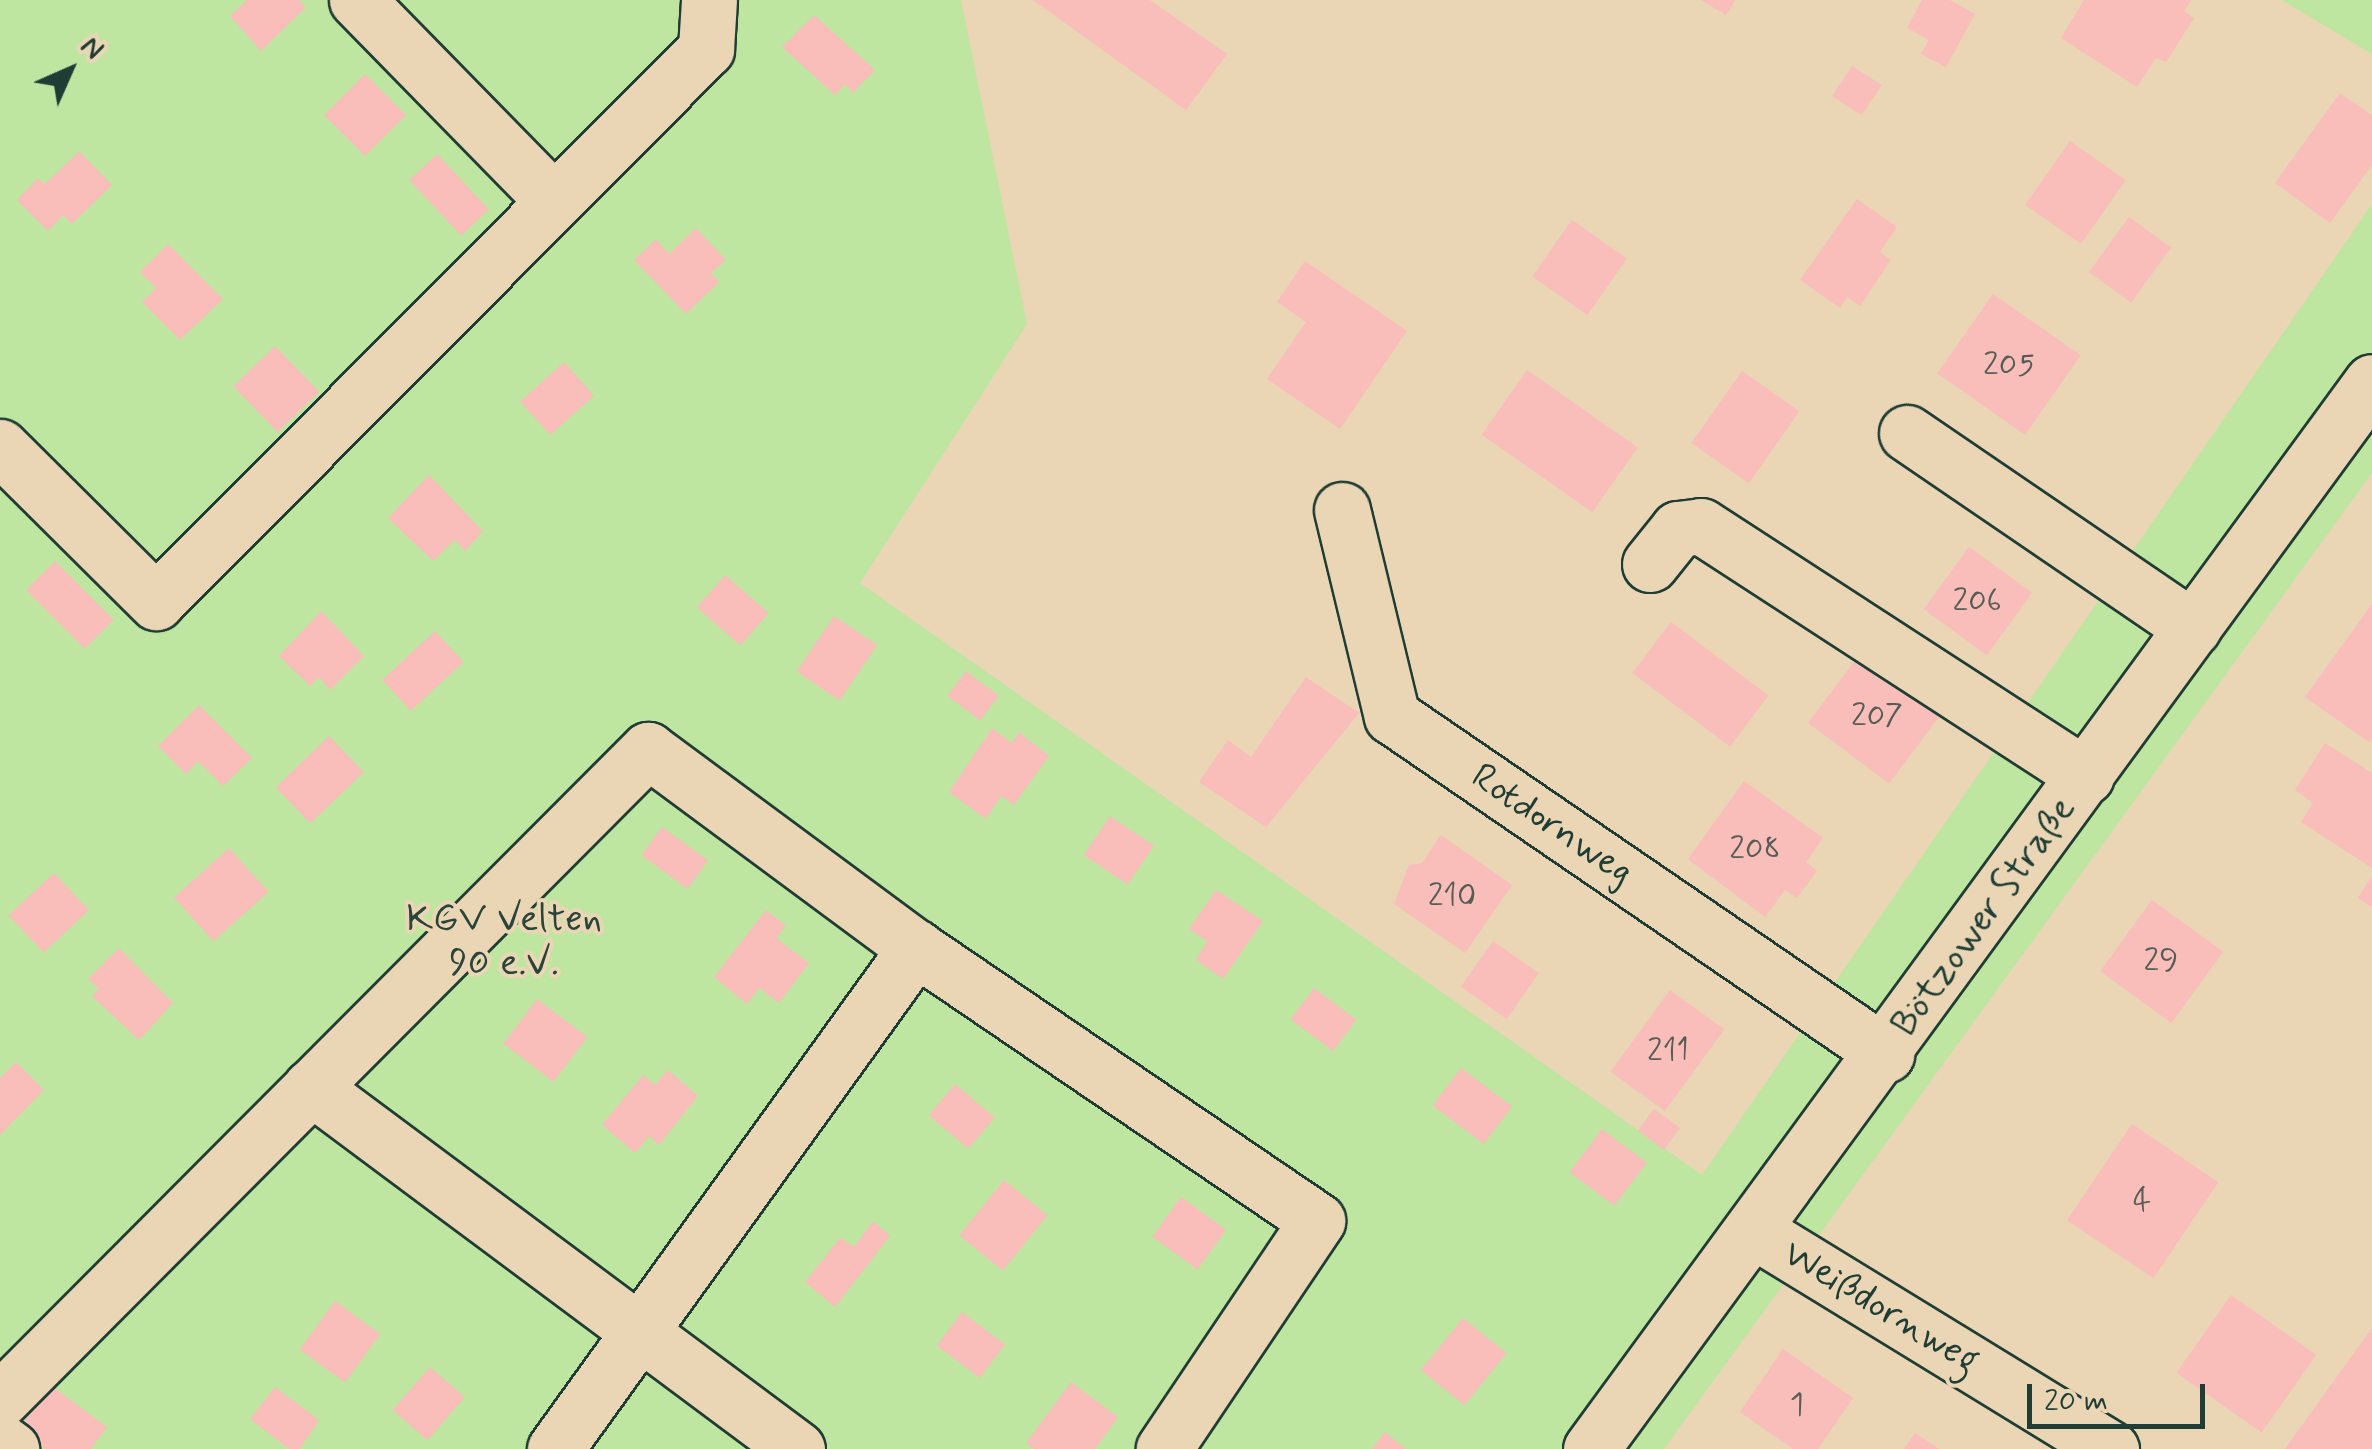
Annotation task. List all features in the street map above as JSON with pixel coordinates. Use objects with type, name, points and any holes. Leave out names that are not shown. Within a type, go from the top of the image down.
[{"type":"street","points":[[357,0],[553,200]]},
{"type":"street","points":[[0,448],[156,602],[706,49],[708,0]]},
{"type":"street","name":"Bötzower Straße","points":[[1591,1449],[1886,1054],[2372,382]]},
{"type":"street","points":[[1906,433],[2193,628]]},
{"type":"street","name":"Rotdornweg","points":[[1342,510],[1392,716],[1886,1054]]},
{"type":"street","points":[[1650,564],[1678,529],[1701,526],[2086,776]]},
{"type":"street","points":[[0,1400],[648,750],[916,948],[1316,1221],[1164,1449]]},
{"type":"street","points":[[555,1449],[916,948]]},
{"type":"street","points":[[311,1087],[796,1449]]},
{"type":"street","name":"Weißdornweg","points":[[1753,1230],[2111,1449]]},
{"type":"street","points":[[0,1441],[10,1449]]},
{"type":"green space","name":"KGV Velten 90 e.V.","points":[[0,0],[961,0],[1027,324],[860,583],[1702,1175],[2372,204],[2372,473],[1664,1449],[0,1449]]},
{"type":"green space","points":[[2282,0],[2372,0],[2372,54]]},
{"type":"building","points":[[247,0],[299,0],[306,7],[261,51],[230,16]]},
{"type":"building","points":[[1033,0],[1150,0],[1227,54],[1186,110]]},
{"type":"building","points":[[1701,0],[1735,0],[1726,15]]},
{"type":"building","points":[[1922,0],[1950,0],[1975,14],[1946,67],[1921,54],[1929,40],[1907,28]]},
{"type":"building","points":[[2084,0],[2191,0],[2184,11],[2194,18],[2166,62],[2156,58],[2137,87],[2061,38]]},
{"type":"building","points":[[814,15],[875,70],[853,93],[845,84],[835,95],[782,47]]},
{"type":"building","points":[[1852,66],[1881,85],[1862,115],[1832,96]]},
{"type":"building","points":[[365,74],[406,115],[365,156],[324,115]]},
{"type":"building","points":[[2340,93],[2372,115],[2372,165],[2330,223],[2275,183]]},
{"type":"building","points":[[2070,141],[2126,180],[2081,244],[2025,205]]},
{"type":"building","points":[[79,151],[112,185],[72,224],[63,215],[48,231],[17,200],[38,178],[45,184]]},
{"type":"building","points":[[437,154],[489,210],[461,235],[409,180]]},
{"type":"building","points":[[1857,199],[1897,227],[1880,252],[1891,260],[1860,306],[1847,297],[1840,308],[1800,280]]},
{"type":"building","points":[[2129,217],[2171,248],[2131,303],[2089,272]]},
{"type":"building","points":[[1572,220],[1627,258],[1587,315],[1532,277]]},
{"type":"building","points":[[696,228],[726,260],[711,273],[719,282],[686,314],[634,260],[656,239],[669,254]]},
{"type":"building","points":[[168,244],[223,299],[180,340],[142,302],[156,288],[140,272]]},
{"type":"building","points":[[1305,261],[1407,331],[1340,429],[1267,379],[1306,322],[1277,302]]},
{"type":"building","points":[[1993,294],[2081,355],[2025,435],[1937,373]]},
{"type":"building","points":[[275,346],[319,392],[278,432],[233,386]]},
{"type":"building","points":[[564,362],[594,395],[550,435],[520,401]]},
{"type":"building","points":[[1527,370],[1638,447],[1592,512],[1482,435]]},
{"type":"building","points":[[1742,371],[1799,411],[1749,483],[1692,443]]},
{"type":"building","points":[[429,475],[483,531],[465,551],[455,540],[433,561],[388,518]]},
{"type":"building","points":[[1969,547],[2032,593],[1987,655],[1924,609]]},
{"type":"building","points":[[55,561],[114,620],[85,649],[26,590]]},
{"type":"building","points":[[725,575],[769,613],[741,646],[697,607]]},
{"type":"building","points":[[2372,604],[2372,737],[2369,742],[2305,697]]},
{"type":"building","points":[[321,611],[364,656],[330,690],[319,677],[310,686],[279,656]]},
{"type":"building","points":[[834,616],[877,645],[840,701],[797,672]]},
{"type":"building","points":[[1671,622],[1768,695],[1730,747],[1632,673]]},
{"type":"building","points":[[435,631],[464,662],[411,711],[382,680]]},
{"type":"building","points":[[1863,650],[1944,711],[1889,783],[1808,723]]},
{"type":"building","points":[[966,671],[999,696],[980,720],[947,696]]},
{"type":"building","points":[[1306,677],[1359,713],[1266,827],[1199,782],[1228,740],[1251,757]]},
{"type":"building","points":[[199,705],[252,758],[223,786],[198,761],[186,774],[158,746]]},
{"type":"building","points":[[992,728],[1012,743],[1019,732],[1049,756],[1014,805],[1001,796],[986,819],[949,792]]},
{"type":"building","points":[[329,736],[364,772],[311,823],[276,787]]},
{"type":"building","points":[[2325,743],[2372,773],[2372,868],[2301,822],[2313,803],[2295,790]]},
{"type":"building","points":[[1744,781],[1823,838],[1806,862],[1817,871],[1797,898],[1785,890],[1765,917],[1688,859]]},
{"type":"building","points":[[1110,816],[1154,846],[1128,885],[1084,855]]},
{"type":"building","points":[[662,827],[708,861],[688,889],[641,855]]},
{"type":"building","points":[[1441,835],[1512,885],[1465,953],[1394,904],[1409,865],[1422,863]]},
{"type":"building","points":[[229,848],[268,892],[213,941],[174,898]]},
{"type":"building","points":[[54,873],[89,910],[43,953],[9,915]]},
{"type":"building","points":[[2372,876],[2372,907],[2358,898]]},
{"type":"building","points":[[1216,890],[1263,921],[1223,979],[1196,960],[1207,941],[1189,929]]},
{"type":"building","points":[[2152,900],[2223,952],[2171,1023],[2100,971]]},
{"type":"building","points":[[766,910],[786,926],[776,938],[809,963],[779,1003],[759,988],[747,1004],[714,977]]},
{"type":"building","points":[[1493,941],[1539,973],[1507,1019],[1461,987]]},
{"type":"building","points":[[119,948],[173,1003],[139,1040],[92,996],[99,989],[88,979]]},
{"type":"building","points":[[1314,988],[1356,1020],[1333,1051],[1291,1019]]},
{"type":"building","points":[[1670,990],[1724,1029],[1665,1111],[1611,1072]]},
{"type":"building","points":[[537,999],[587,1037],[554,1082],[503,1044]]},
{"type":"building","points":[[16,1062],[44,1090],[0,1135],[0,1078]]},
{"type":"building","points":[[1461,1068],[1512,1107],[1484,1144],[1433,1106]]},
{"type":"building","points":[[668,1070],[698,1096],[659,1145],[649,1136],[635,1153],[602,1125],[643,1075],[655,1085]]},
{"type":"building","points":[[955,1084],[995,1117],[968,1149],[929,1115]]},
{"type":"building","points":[[1654,1109],[1680,1128],[1664,1150],[1638,1131]]},
{"type":"building","points":[[2132,1124],[2218,1182],[2153,1278],[2067,1220]]},
{"type":"building","points":[[1602,1129],[1647,1163],[1614,1206],[1570,1172]]},
{"type":"building","points":[[1004,1180],[1048,1215],[1003,1270],[959,1235]]},
{"type":"building","points":[[1181,1197],[1226,1230],[1198,1270],[1152,1237]]},
{"type":"building","points":[[873,1221],[890,1236],[835,1307],[805,1282],[840,1238],[854,1247]]},
{"type":"building","points":[[2231,1295],[2316,1355],[2262,1432],[2177,1373]]},
{"type":"building","points":[[335,1301],[380,1334],[345,1382],[300,1350]]},
{"type":"building","points":[[962,1312],[1005,1344],[980,1378],[937,1346]]},
{"type":"building","points":[[1463,1318],[1507,1353],[1464,1405],[1421,1370]]},
{"type":"building","points":[[2372,1328],[2372,1449],[2285,1449]]},
{"type":"building","points":[[1783,1349],[1853,1398],[1818,1449],[1793,1449],[1740,1412]]},
{"type":"building","points":[[430,1367],[465,1397],[427,1440],[393,1410]]},
{"type":"building","points":[[1071,1382],[1118,1417],[1095,1449],[1034,1449],[1026,1443]]},
{"type":"building","points":[[52,1386],[107,1427],[91,1449],[45,1449],[18,1429]]},
{"type":"building","points":[[275,1387],[319,1420],[300,1449],[289,1449],[250,1419]]},
{"type":"building","points":[[1385,1432],[1406,1449],[1372,1449]]},
{"type":"building","points":[[1915,1433],[1939,1449],[1904,1449]]}]
